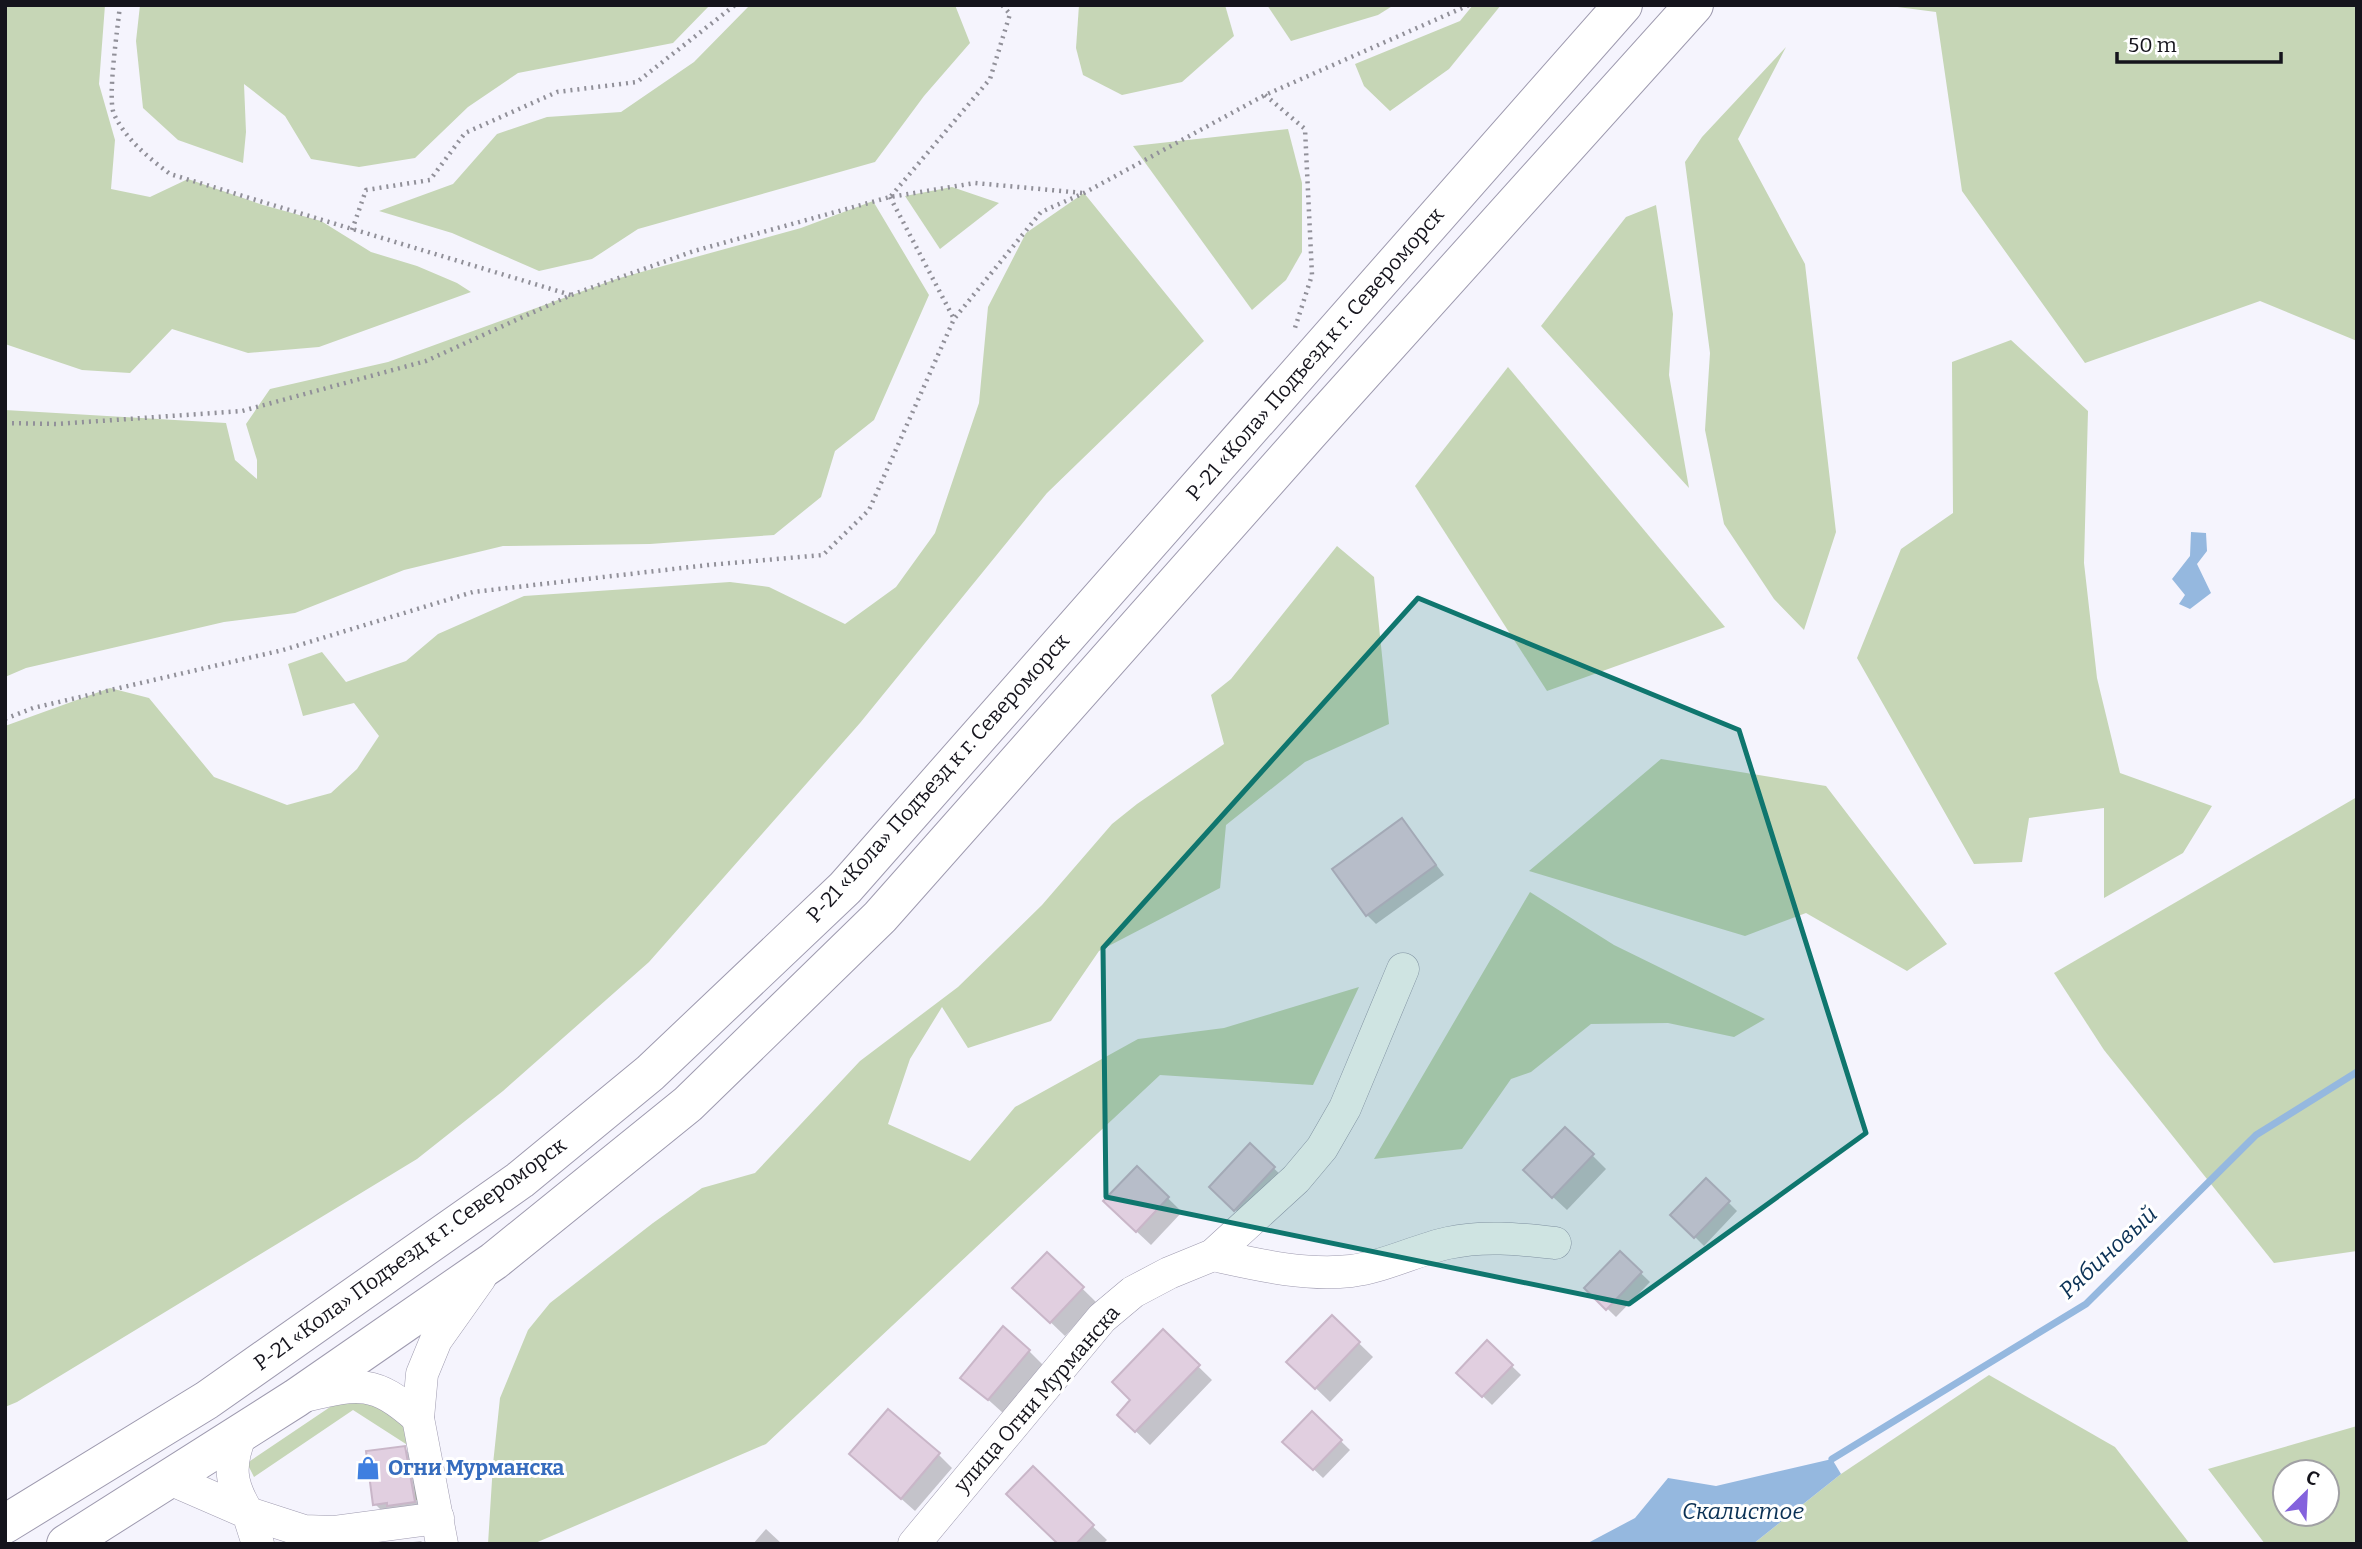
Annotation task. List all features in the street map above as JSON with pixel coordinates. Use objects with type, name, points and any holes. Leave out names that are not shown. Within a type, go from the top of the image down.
[{"type":"main road","name":"Р-21 «Кола» Подъезд к г. Североморск","points":[[5,1524],[207,1400],[520,1180],[650,1073],[845,888],[1623,5]]},
{"type":"main road","points":[[66,1544],[296,1398],[494,1261],[688,1104],[880,917],[1308,434],[1694,5]]},
{"type":"street","points":[[1213,1255],[1296,1179],[1322,1148],[1345,1108],[1404,969]]},
{"type":"street","points":[[1213,1255],[1279,1270],[1353,1271],[1448,1243],[1480,1238],[1514,1238],[1555,1243]]},
{"type":"street","name":"улица Огни Мурманска","points":[[914,1544],[1102,1318],[1132,1292],[1213,1255]]},
{"type":"street","points":[[170,1479],[248,1513],[304,1531],[440,1531],[418,1418],[422,1374],[436,1340],[461,1302],[494,1261]]},
{"type":"street","points":[[296,1398],[346,1386],[373,1388],[397,1399],[418,1418]]},
{"type":"street","points":[[241,1434],[233,1454],[232,1475],[237,1495],[248,1513],[258,1544]]},
{"type":"path","points":[[120,5],[113,63],[113,112],[139,150],[170,174],[571,295]]},
{"type":"path","points":[[352,230],[366,190],[430,180],[465,133],[556,92],[637,82],[735,5]]},
{"type":"path","points":[[890,197],[990,79],[1010,15],[1002,5]]},
{"type":"path","points":[[5,719],[33,708],[283,650],[473,592],[822,555],[869,510],[954,319],[1041,212],[1084,192],[1265,94],[1469,5]]},
{"type":"path","points":[[1265,94],[1305,129],[1312,275],[1292,338]]},
{"type":"path","points":[[5,423],[57,424],[242,411],[426,361],[571,295],[694,251],[890,197],[975,183],[1084,192]]},
{"type":"path","points":[[890,197],[954,319]]},
{"type":"highlighted area","points":[[1418,598],[1739,730],[1866,1133],[1629,1304],[1106,1197],[1103,948]]},
{"type":"green space","points":[[5,5],[105,5],[99,84],[115,140],[111,189],[150,197],[188,179],[263,205],[321,221],[371,252],[417,266],[471,292],[319,347],[248,353],[172,329],[130,373],[82,370],[5,344]]},
{"type":"green space","points":[[140,5],[710,5],[673,43],[518,73],[468,107],[415,158],[359,167],[311,159],[285,116],[244,84],[246,132],[243,163],[178,140],[143,108],[136,41]]},
{"type":"green space","points":[[750,5],[955,5],[970,43],[924,96],[875,162],[638,229],[592,259],[539,271],[452,233],[379,211],[453,184],[497,134],[547,117],[621,112],[694,62]]},
{"type":"green space","points":[[1079,5],[1225,5],[1234,36],[1182,82],[1122,95],[1083,75],[1076,48]]},
{"type":"green space","points":[[1267,5],[1394,5],[1378,15],[1291,41]]},
{"type":"green space","points":[[1473,5],[1501,5],[1449,69],[1390,111],[1364,86],[1355,64],[1460,21]]},
{"type":"green space","points":[[1882,5],[2357,5],[2357,341],[2260,301],[2085,363],[1962,191],[1936,12]]},
{"type":"green space","points":[[1786,47],[1738,139],[1805,264],[1836,532],[1804,630],[1774,599],[1724,524],[1705,430],[1710,353],[1685,162],[1702,137]]},
{"type":"green space","points":[[1288,129],[1302,183],[1302,252],[1286,280],[1252,310],[1133,146]]},
{"type":"green space","points":[[952,187],[999,203],[940,249],[905,196]]},
{"type":"green space","points":[[1084,193],[1204,341],[1047,493],[860,723],[649,962],[503,1091],[417,1159],[5,1407],[5,726],[110,688],[149,698],[214,777],[287,805],[331,793],[357,769],[379,736],[354,703],[303,716],[288,664],[322,652],[346,682],[406,661],[438,634],[524,596],[730,582],[769,587],[845,624],[896,587],[935,533],[979,403],[988,307],[1026,233]]},
{"type":"green space","points":[[873,201],[929,295],[874,420],[835,451],[821,497],[774,535],[650,544],[503,546],[404,570],[295,613],[224,622],[26,668],[5,677],[5,410],[226,423],[235,460],[257,479],[257,460],[246,424],[270,389],[388,362],[616,279],[801,228]]},
{"type":"green space","points":[[1656,205],[1673,314],[1669,375],[1689,488],[1541,326],[1626,217]]},
{"type":"green space","points":[[2011,340],[2088,411],[2084,563],[2097,678],[2120,773],[2212,806],[2183,853],[2104,898],[2104,808],[2029,818],[2022,862],[1974,864],[1857,658],[1901,549],[1953,513],[1952,362]]},
{"type":"green space","points":[[1508,367],[1725,627],[1547,691],[1415,486]]},
{"type":"green space","points":[[1337,546],[1374,577],[1389,724],[1305,762],[1226,825],[1220,888],[1099,951],[1051,1021],[968,1048],[942,1007],[910,1059],[888,1124],[970,1161],[1015,1107],[1138,1039],[1224,1028],[1359,987],[1313,1085],[1160,1075],[766,1444],[533,1544],[488,1544],[500,1398],[528,1330],[550,1303],[702,1188],[755,1173],[860,1061],[958,987],[1042,905],[1112,824],[1224,744],[1211,695],[1231,679]]},
{"type":"green space","points":[[1661,759],[1826,786],[1947,944],[1907,971],[1806,913],[1745,936],[1529,871]]},
{"type":"green space","points":[[2357,797],[2357,1251],[2274,1263],[2104,1050],[2054,973]]},
{"type":"green space","points":[[1530,892],[1614,945],[1765,1019],[1734,1037],[1668,1023],[1591,1024],[1531,1072],[1511,1079],[1462,1149],[1374,1159]]},
{"type":"green space","points":[[1989,1375],[2115,1447],[2190,1544],[1753,1544],[1841,1474]]},
{"type":"green space","points":[[363,1396],[406,1418],[426,1499],[416,1500],[409,1446],[353,1410],[254,1477],[247,1463],[342,1399]]},
{"type":"green space","points":[[2357,1426],[2357,1544],[2265,1544],[2208,1469]]},
{"type":"water","points":[[2191,532],[2206,533],[2207,551],[2197,564],[2211,593],[2190,609],[2179,604],[2185,595],[2172,579],[2190,556]]},
{"type":"water","name":"Скалистое","points":[[1832,1459],[1841,1474],[1753,1544],[1586,1544],[1635,1518],[1668,1478],[1716,1486]]},
{"type":"building","points":[[1402,818],[1436,865],[1366,916],[1332,869]]},
{"type":"building","points":[[1565,1127],[1594,1154],[1552,1198],[1523,1170]]},
{"type":"building","points":[[1250,1143],[1275,1167],[1234,1211],[1209,1187]]},
{"type":"building","points":[[1137,1166],[1169,1197],[1136,1232],[1103,1201]]},
{"type":"building","points":[[1706,1178],[1730,1201],[1694,1238],[1670,1215]]},
{"type":"building","points":[[1620,1251],[1642,1272],[1606,1310],[1584,1288]]},
{"type":"building","points":[[1047,1252],[1084,1287],[1050,1323],[1012,1288]]},
{"type":"building","points":[[1332,1315],[1360,1342],[1315,1389],[1286,1362]]},
{"type":"building","points":[[1003,1326],[1030,1350],[988,1400],[960,1378]]},
{"type":"building","points":[[1163,1329],[1200,1365],[1135,1432],[1117,1415],[1130,1400],[1112,1382]]},
{"type":"building","points":[[1487,1340],[1513,1365],[1482,1397],[1456,1373]]},
{"type":"building","points":[[888,1409],[940,1453],[901,1499],[849,1454]]},
{"type":"building","points":[[1312,1411],[1342,1440],[1313,1470],[1282,1442]]},
{"type":"building","points":[[405,1446],[415,1502],[373,1505],[366,1451]]},
{"type":"building","points":[[1033,1466],[1094,1525],[1076,1544],[1058,1544],[1006,1494]]},
{"type":"waterway","name":"Рябиновый","points":[[1832,1459],[2086,1304],[2256,1135],[2357,1072]]},
{"type":"place","name":"Огни Мурманска","points":[[368,1468]]}]
